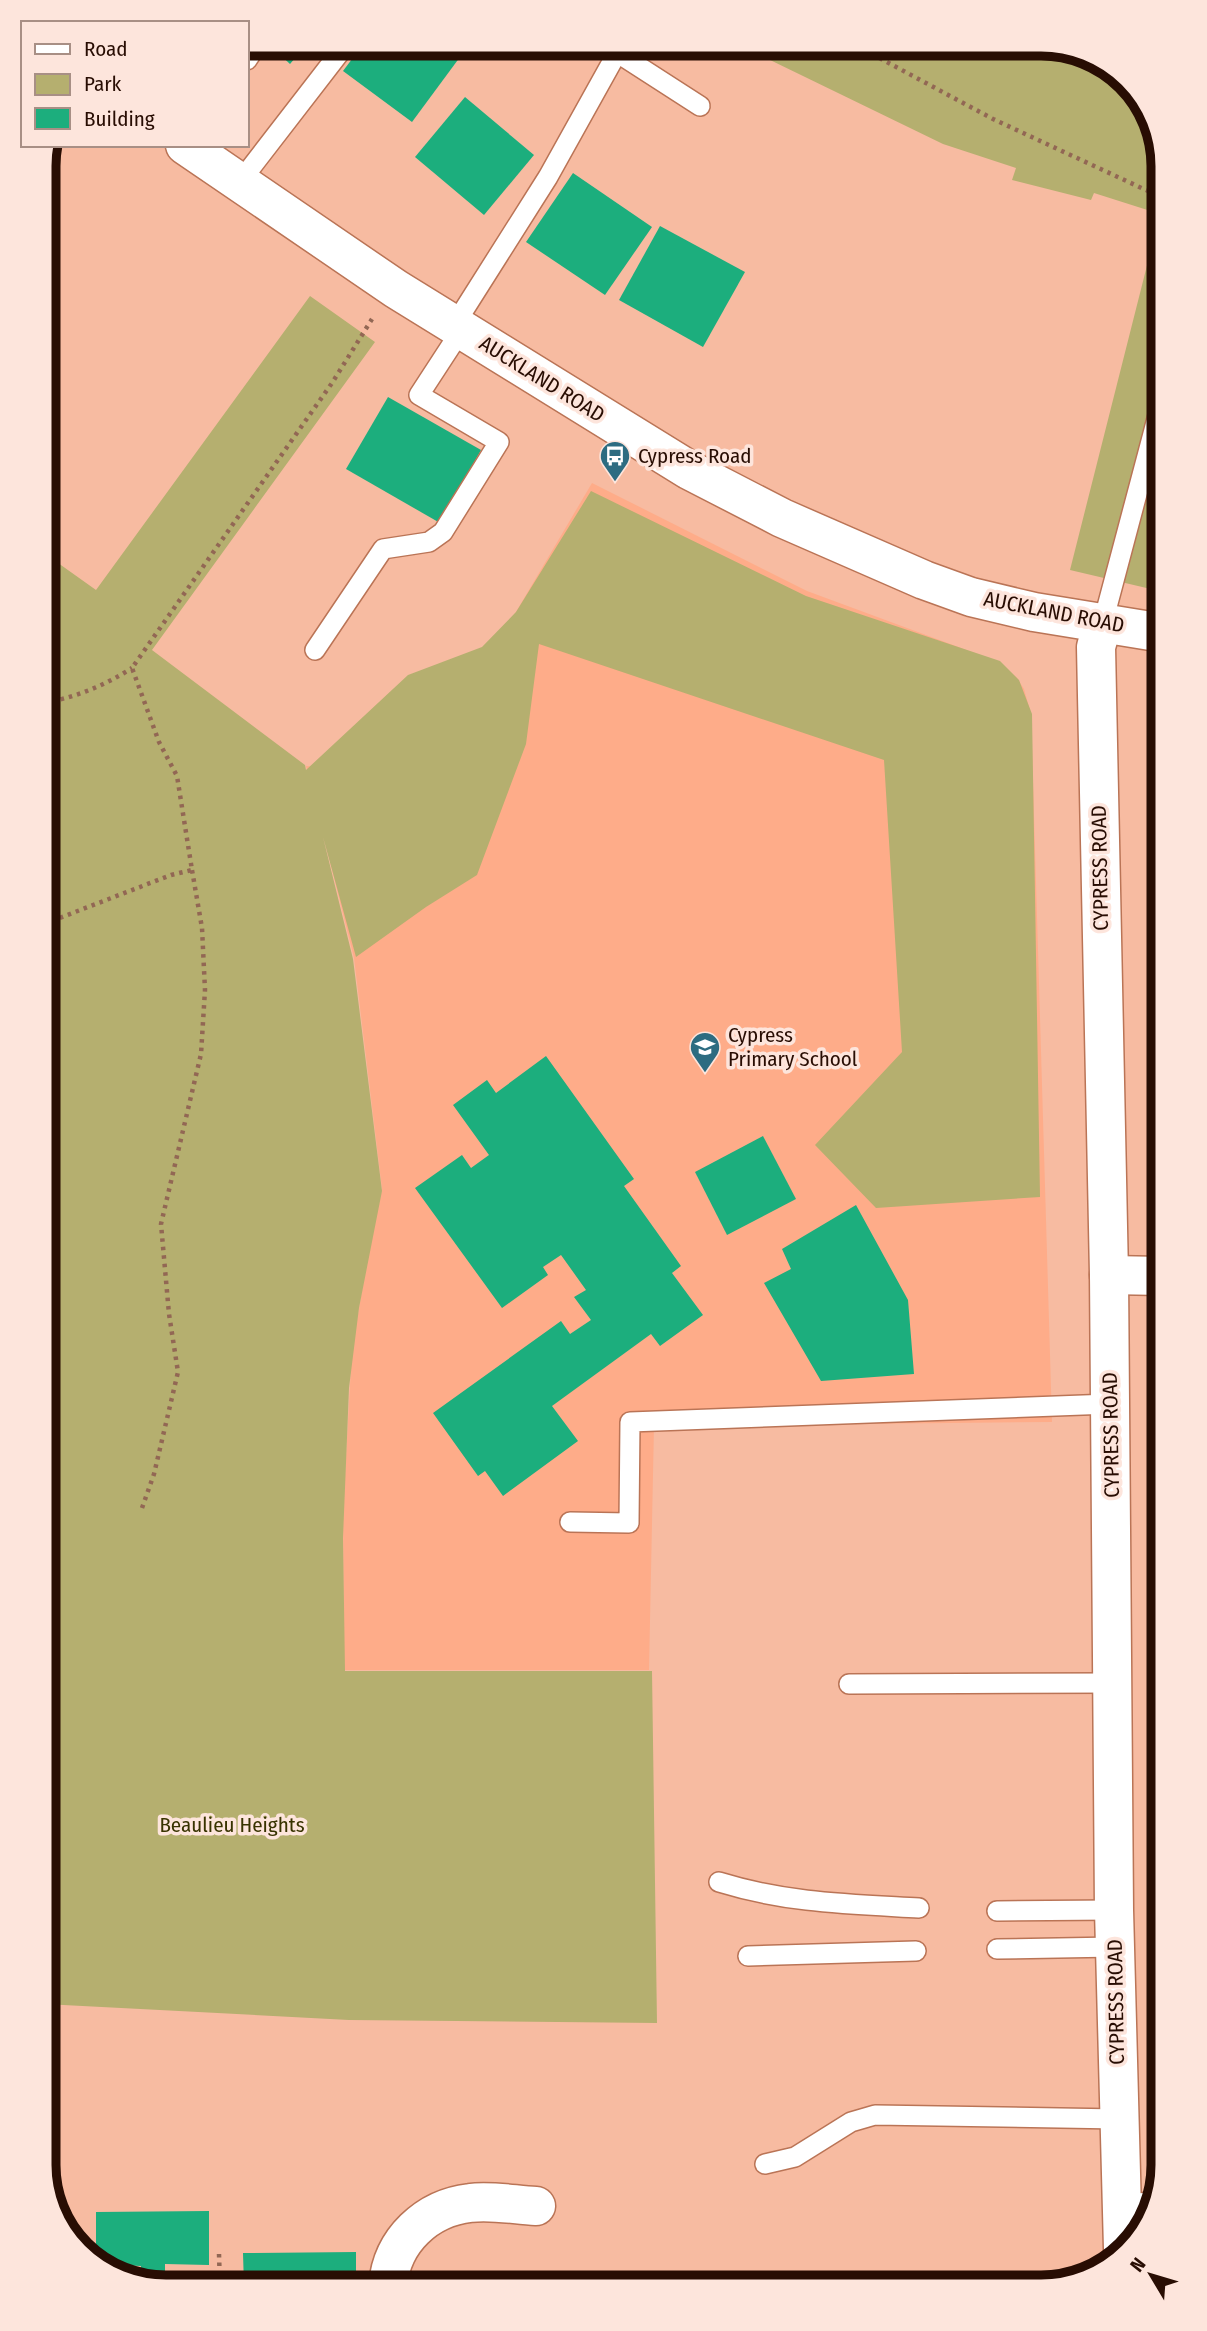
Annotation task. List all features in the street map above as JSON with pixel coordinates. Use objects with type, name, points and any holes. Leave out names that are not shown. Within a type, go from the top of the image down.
[{"type":"street","name":"AUCKLAND ROAD","points":[[188,147],[396,289],[689,470],[782,518],[924,580],[971,597],[1034,612],[1151,631]]},
{"type":"street","name":"CYPRESS ROAD","points":[[1103,622],[1096,647],[1109,1275],[1115,1929],[1119,2119],[1137,2203],[1129,2231]]},
{"type":"street","points":[[1109,1275],[1151,1276]]},
{"type":"street","points":[[391,2275],[399,2247],[412,2228],[440,2209],[472,2202],[536,2206]]},
{"type":"lane","points":[[239,183],[337,56]]},
{"type":"lane","points":[[315,650],[383,549],[429,542],[443,532],[499,442],[419,395],[548,177],[610,56]]},
{"type":"lane","points":[[622,56],[700,106]]},
{"type":"lane","points":[[1103,622],[1151,441]]},
{"type":"lane","points":[[570,1522],[629,1523],[629,1422],[1110,1404]]},
{"type":"lane","points":[[849,1684],[1112,1683]]},
{"type":"lane","points":[[719,1882],[806,1902],[919,1908]]},
{"type":"lane","points":[[997,1912],[1115,1929]]},
{"type":"lane","points":[[997,1949],[1115,1929]]},
{"type":"lane","points":[[748,1956],[916,1951]]},
{"type":"lane","points":[[765,2164],[795,2157],[851,2122],[875,2115],[1119,2119]]},
{"type":"path","points":[[876,56],[993,119],[1151,192]]},
{"type":"path","points":[[56,701],[109,683],[132,668],[332,383],[368,324],[396,289]]},
{"type":"path","points":[[132,668],[159,742],[177,776],[202,928],[205,990],[201,1054],[161,1224],[169,1314],[178,1372],[142,1508]]},
{"type":"path","points":[[56,919],[171,875],[192,870]]},
{"type":"path","points":[[219,2254],[220,2275]]},
{"type":"shaded area","name":"Cypress Primary School","points":[[592,483],[807,591],[999,662],[1017,678],[1024,689],[1031,714],[1052,1422],[654,1426],[649,1670],[344,1670],[343,1511],[352,1349],[382,1189],[354,958],[306,766],[421,773]]},
{"type":"green space","points":[[763,56],[1049,56],[1090,67],[1114,83],[1128,99],[1143,124],[1149,144],[1151,211],[1094,193],[1091,200],[1012,180],[1016,168],[943,144]]},
{"type":"green space","points":[[1151,250],[1151,589],[1070,570]]},
{"type":"green space","name":"Beaulieu Heights","points":[[310,296],[375,342],[152,650],[305,765],[306,770],[408,675],[482,647],[516,612],[591,491],[806,596],[1000,661],[1019,680],[1032,714],[1040,1197],[876,1208],[815,1145],[902,1052],[884,760],[539,644],[526,744],[477,875],[426,907],[356,957],[323,837],[353,959],[382,1191],[359,1308],[349,1388],[343,1538],[345,1671],[652,1671],[657,2023],[349,2020],[56,2005],[56,562],[96,590]]},
{"type":"building","points":[[281,56],[297,56],[290,64]]},
{"type":"building","points":[[354,56],[460,57],[412,122],[343,71]]},
{"type":"building","points":[[465,97],[534,155],[484,215],[415,157]]},
{"type":"building","points":[[573,173],[652,227],[605,295],[526,242]]},
{"type":"building","points":[[660,226],[745,272],[703,347],[619,300]]},
{"type":"building","points":[[388,397],[481,450],[440,523],[346,469]]},
{"type":"building","points":[[546,1056],[634,1179],[624,1186],[681,1266],[672,1273],[703,1315],[660,1346],[651,1334],[552,1406],[578,1441],[503,1496],[485,1471],[478,1476],[433,1413],[561,1321],[570,1334],[591,1320],[574,1297],[586,1290],[561,1255],[543,1267],[548,1275],[502,1308],[415,1188],[462,1155],[471,1168],[489,1155],[453,1105],[487,1080],[496,1093]]},
{"type":"building","points":[[763,1136],[796,1199],[727,1235],[695,1172]]},
{"type":"building","points":[[856,1205],[908,1300],[914,1374],[821,1381],[764,1283],[791,1269],[782,1249]]},
{"type":"building","points":[[209,2211],[209,2265],[165,2264],[165,2275],[158,2275],[141,2272],[141,2266],[117,2264],[96,2250],[96,2212]]},
{"type":"building","points":[[356,2252],[356,2275],[244,2275],[243,2253]]},
{"type":"place","name":"Cypress Road","points":[[615,483]]},
{"type":"place","name":"Cypress Primary School","points":[[705,1074]]}]
